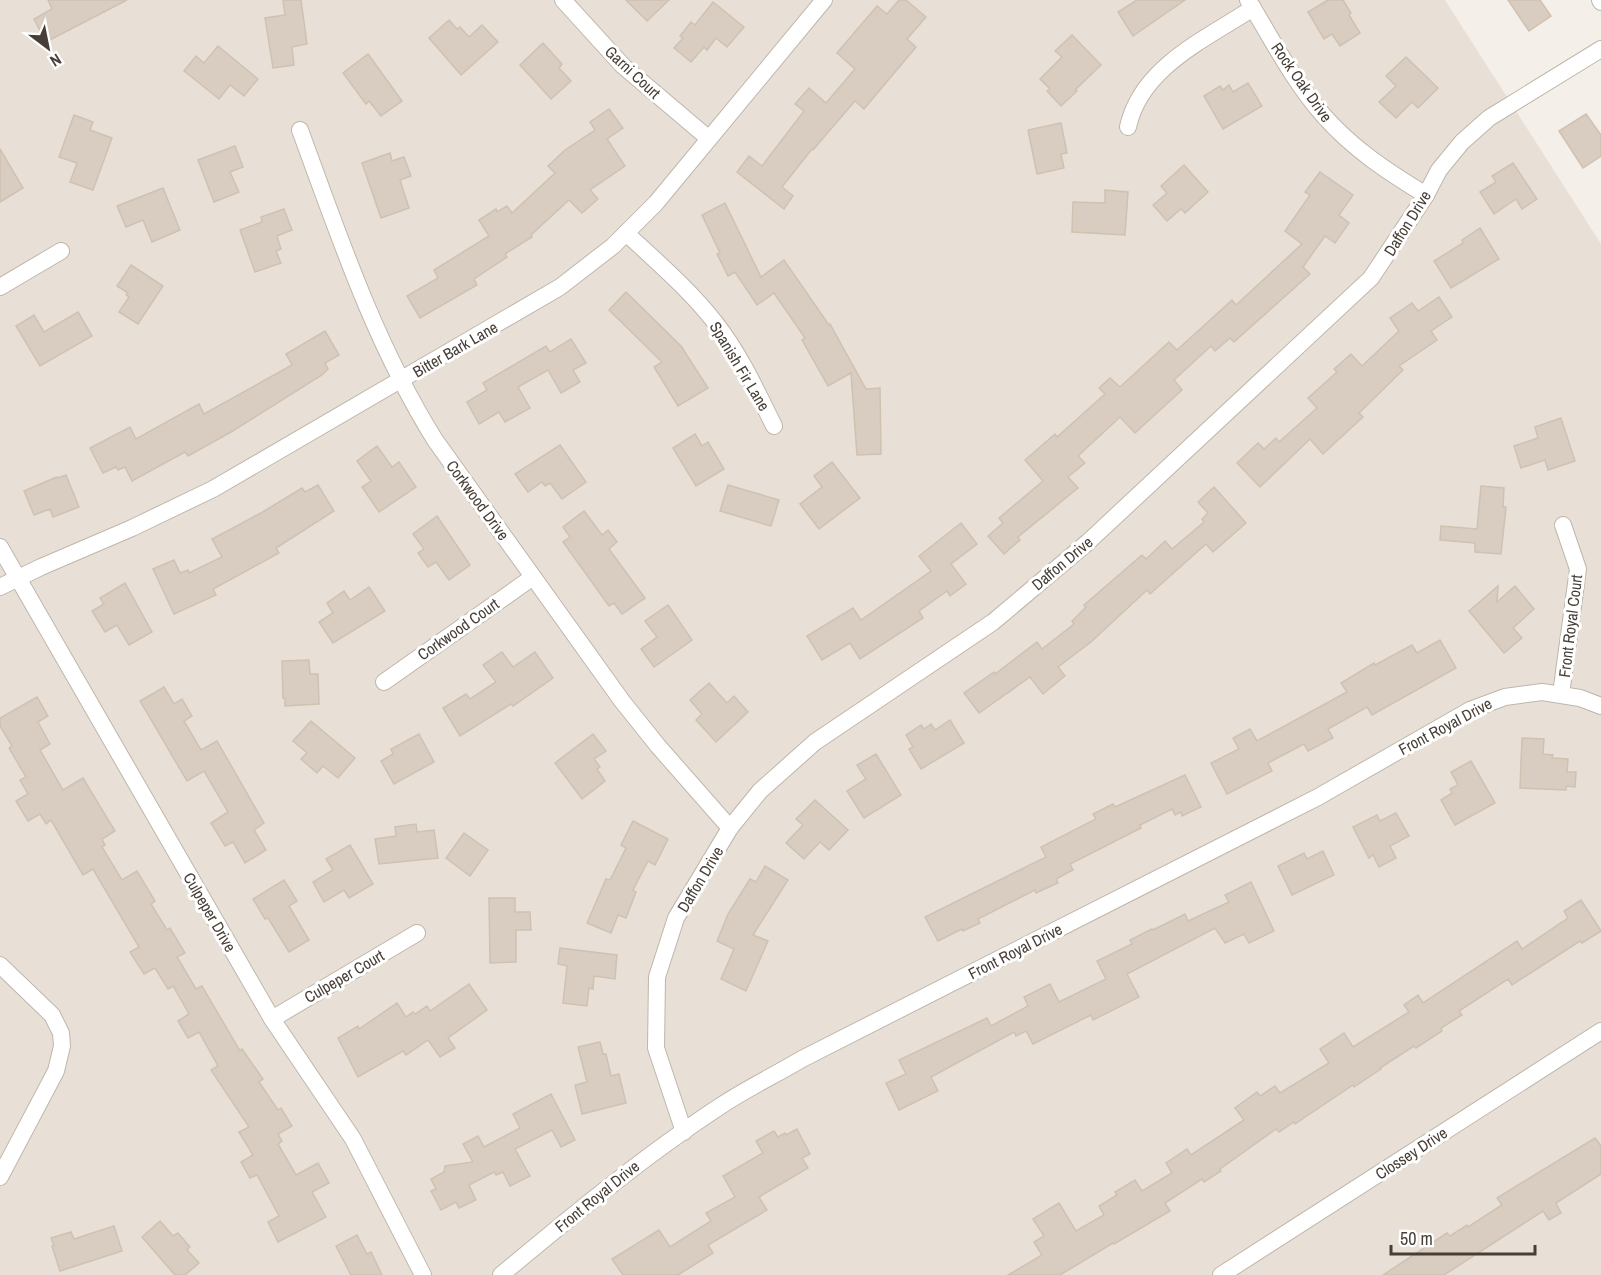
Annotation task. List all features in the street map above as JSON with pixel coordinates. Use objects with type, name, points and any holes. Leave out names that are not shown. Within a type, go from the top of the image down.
[{"type":"street","name":"Garni Court","points":[[563,0],[623,66],[708,138]]},
{"type":"street","name":"Bitter Bark Lane","points":[[0,587],[213,489],[560,287],[591,264],[656,203],[824,0]]},
{"type":"street","points":[[1128,127],[1131,111],[1145,87],[1168,63],[1250,4]]},
{"type":"street","name":"Rock Oak Drive","points":[[1250,4],[1296,78],[1323,115],[1355,147],[1426,195]]},
{"type":"street","name":"Daffon Drive","points":[[684,1132],[656,1048],[657,977],[676,918],[730,828],[760,791],[815,742],[993,622],[1088,542],[1371,278],[1426,195],[1439,170],[1462,142],[1489,118],[1601,49]]},
{"type":"street","name":"Corkwood Drive","points":[[300,130],[372,320],[400,381],[435,440],[639,724],[730,828]]},
{"type":"street","name":"Spanish Fir Lane","points":[[626,233],[696,300],[718,327],[737,355],[774,426]]},
{"type":"street","points":[[0,287],[61,251]]},
{"type":"street","name":"Front Royal Court","points":[[1561,694],[1578,569],[1563,525]]},
{"type":"street","name":"Culpeper Drive","points":[[0,547],[272,1019],[353,1139],[423,1275]]},
{"type":"street","name":"Corkwood Court","points":[[384,682],[533,577]]},
{"type":"street","name":"Front Royal Drive","points":[[501,1275],[615,1180],[722,1105],[777,1072],[1318,798],[1470,710],[1514,694],[1542,692],[1580,698],[1601,706]]},
{"type":"street","name":"Culpeper Court","points":[[272,1019],[417,933]]},
{"type":"street","points":[[0,965],[48,1010],[56,1021],[61,1033],[62,1052],[59,1065],[0,1177]]},
{"type":"street","name":"Clossey Drive","points":[[1221,1275],[1601,1031]]},
{"type":"shaded area","points":[[0,0],[1445,0],[1601,244],[1601,1275],[0,1275]]},
{"type":"building","points":[[48,0],[127,0],[46,42],[34,19],[52,9]]},
{"type":"building","points":[[283,0],[301,0],[307,44],[292,47],[294,65],[273,68],[265,18],[285,15]]},
{"type":"building","points":[[626,0],[669,0],[647,21]]},
{"type":"building","points":[[899,0],[906,0],[926,17],[907,39],[916,47],[864,109],[855,101],[812,149],[782,187],[793,196],[784,209],[737,172],[749,156],[762,166],[804,111],[795,104],[809,88],[826,103],[855,69],[837,53],[877,6],[887,14]]},
{"type":"building","points":[[1137,0],[1185,0],[1133,36],[1118,12]]},
{"type":"building","points":[[1328,0],[1343,0],[1360,33],[1340,46],[1332,34],[1324,39],[1308,12]]},
{"type":"building","points":[[1508,0],[1540,0],[1551,16],[1529,31]]},
{"type":"building","points":[[713,2],[744,27],[727,47],[716,38],[707,50],[704,47],[691,62],[674,48],[683,38],[680,36],[691,22],[695,25]]},
{"type":"building","points":[[449,20],[469,37],[482,25],[498,42],[461,75],[429,38]]},
{"type":"building","points":[[1072,35],[1101,65],[1061,106],[1047,91],[1050,89],[1040,79],[1062,57],[1055,51]]},
{"type":"building","points":[[543,43],[562,64],[559,68],[571,81],[551,99],[520,65]]},
{"type":"building","points":[[218,46],[258,79],[244,96],[230,85],[219,99],[184,71],[196,56],[204,63]]},
{"type":"building","points":[[368,54],[402,101],[381,116],[369,101],[366,104],[343,73]]},
{"type":"building","points":[[1406,57],[1438,88],[1418,108],[1412,102],[1396,118],[1379,102],[1396,86],[1386,76]]},
{"type":"building","points":[[1248,83],[1262,106],[1223,129],[1204,96],[1220,86],[1223,90],[1229,85],[1233,92]]},
{"type":"building","points":[[609,109],[623,128],[607,139],[625,166],[590,190],[598,199],[582,213],[569,200],[531,235],[532,237],[505,254],[507,257],[474,279],[477,285],[420,318],[407,296],[438,278],[434,270],[489,236],[479,220],[496,209],[497,212],[507,206],[512,213],[555,173],[548,166],[565,150],[595,130],[590,122]]},
{"type":"building","points":[[1586,114],[1601,135],[1601,156],[1583,168],[1559,131]]},
{"type":"building","points":[[74,115],[93,122],[90,130],[112,138],[93,190],[70,182],[77,163],[59,157]]},
{"type":"building","points":[[1061,123],[1067,153],[1061,154],[1064,168],[1037,174],[1028,130]]},
{"type":"building","points":[[235,146],[243,167],[230,172],[239,192],[214,202],[198,160]]},
{"type":"building","points":[[0,149],[23,188],[0,202]]},
{"type":"building","points":[[390,153],[392,161],[404,157],[411,176],[400,180],[409,208],[381,218],[362,163]]},
{"type":"building","points":[[1513,163],[1537,199],[1522,209],[1516,199],[1494,214],[1480,192],[1496,182],[1492,176]]},
{"type":"building","points":[[1184,165],[1208,192],[1185,213],[1181,209],[1167,221],[1153,205],[1167,193],[1161,186]]},
{"type":"building","points":[[1320,172],[1353,195],[1339,215],[1349,223],[1335,243],[1325,236],[1303,267],[1310,274],[1234,342],[1230,338],[1215,351],[1211,346],[1174,380],[1182,390],[1135,433],[1120,417],[1078,456],[1085,463],[1068,477],[1078,488],[1018,537],[1020,540],[1004,554],[988,536],[1003,523],[999,518],[1043,481],[1025,460],[1055,434],[1057,437],[1105,394],[1099,388],[1110,378],[1120,387],[1169,342],[1177,350],[1232,300],[1236,305],[1302,244],[1285,231],[1310,195],[1305,192]]},
{"type":"building","points":[[163,188],[180,230],[152,242],[143,220],[126,227],[117,206]]},
{"type":"building","points":[[1105,190],[1128,192],[1125,235],[1072,232],[1073,202],[1105,203]]},
{"type":"building","points":[[725,203],[761,277],[784,260],[830,324],[866,389],[880,388],[881,454],[857,455],[851,373],[828,386],[802,340],[805,338],[774,293],[757,305],[735,272],[728,276],[702,215]]},
{"type":"building","points":[[284,209],[292,230],[277,236],[281,249],[276,251],[281,263],[255,272],[240,230],[262,222],[261,217]]},
{"type":"building","points":[[1480,228],[1499,259],[1451,288],[1434,261],[1463,243],[1462,240]]},
{"type":"building","points":[[131,265],[163,286],[138,324],[119,312],[129,297],[126,295],[128,293],[117,286]]},
{"type":"building","points":[[626,292],[681,346],[708,388],[678,406],[654,367],[662,362],[609,310]]},
{"type":"building","points":[[1439,297],[1452,317],[1431,331],[1437,340],[1399,366],[1403,370],[1359,413],[1363,417],[1323,454],[1310,439],[1260,487],[1237,463],[1258,443],[1264,449],[1276,438],[1279,442],[1317,408],[1308,398],[1337,372],[1334,369],[1351,354],[1362,366],[1399,331],[1390,318],[1412,303],[1418,311]]},
{"type":"building","points":[[78,312],[92,336],[40,366],[16,326],[34,315],[44,332]]},
{"type":"building","points":[[325,331],[339,355],[325,363],[328,369],[322,375],[188,456],[185,452],[132,481],[125,467],[118,470],[116,467],[103,473],[90,448],[130,427],[136,439],[199,404],[204,414],[292,365],[286,354]]},
{"type":"building","points":[[571,339],[586,363],[573,370],[580,382],[561,393],[548,370],[518,387],[530,408],[505,422],[499,412],[479,424],[467,402],[487,390],[483,383],[546,346],[550,352]]},
{"type":"building","points":[[1561,418],[1575,461],[1548,470],[1545,460],[1521,468],[1514,446],[1538,438],[1535,427]]},
{"type":"building","points":[[695,434],[702,446],[708,442],[724,469],[696,486],[673,448]]},
{"type":"building","points":[[560,445],[586,482],[562,499],[550,483],[545,486],[542,482],[528,492],[515,474]]},
{"type":"building","points":[[377,446],[392,467],[399,462],[416,487],[379,512],[362,487],[371,481],[357,461]]},
{"type":"building","points":[[832,462],[860,498],[819,529],[800,504],[822,487],[814,476]]},
{"type":"building","points":[[66,475],[79,507],[53,517],[50,509],[34,515],[24,491]]},
{"type":"building","points":[[318,485],[334,511],[276,548],[279,553],[213,589],[216,595],[174,614],[153,569],[174,560],[180,573],[188,570],[189,573],[222,557],[212,539],[302,488],[305,492]]},
{"type":"building","points":[[728,485],[779,500],[771,526],[720,511]]},
{"type":"building","points":[[1481,486],[1504,488],[1503,507],[1506,507],[1501,554],[1475,552],[1475,543],[1440,540],[1441,526],[1477,529]]},
{"type":"building","points":[[1214,487],[1246,523],[1213,552],[1206,544],[1150,594],[1147,590],[1091,642],[1058,667],[1065,676],[1043,694],[1030,677],[979,713],[964,693],[994,672],[995,674],[1037,642],[1042,649],[1074,624],[1072,621],[1086,607],[1084,605],[1142,555],[1146,559],[1165,541],[1172,549],[1204,522],[1202,519],[1208,513],[1198,502]]},
{"type":"building","points":[[584,511],[602,535],[608,530],[617,542],[609,549],[645,598],[622,614],[614,603],[609,606],[563,542],[570,537],[563,527]]},
{"type":"building","points":[[437,516],[470,565],[449,580],[436,562],[428,567],[418,553],[424,549],[413,534]]},
{"type":"building","points":[[961,523],[977,544],[951,564],[966,584],[950,596],[947,591],[919,611],[923,618],[860,659],[850,643],[822,660],[807,636],[853,608],[861,620],[931,571],[919,556]]},
{"type":"building","points":[[125,583],[152,632],[129,645],[117,625],[105,632],[92,611],[104,604],[100,598]]},
{"type":"building","points":[[1498,586],[1497,602],[1515,586],[1534,609],[1513,628],[1522,638],[1504,653],[1469,611]]},
{"type":"building","points":[[369,587],[385,611],[333,643],[319,622],[333,613],[327,603],[344,591],[350,600]]},
{"type":"building","points":[[668,605],[692,640],[654,667],[641,649],[657,637],[645,621]]},
{"type":"building","points":[[1440,640],[1456,668],[1372,715],[1367,707],[1328,729],[1333,738],[1308,751],[1304,744],[1268,763],[1272,771],[1227,794],[1211,763],[1239,749],[1233,738],[1250,729],[1257,741],[1347,692],[1341,683],[1374,663],[1375,665],[1412,645],[1417,653]]},
{"type":"building","points":[[502,652],[513,667],[535,652],[553,678],[513,706],[511,704],[460,736],[443,708],[466,694],[470,699],[496,682],[483,665]]},
{"type":"building","points":[[309,660],[310,674],[318,674],[319,704],[285,706],[282,661]]},
{"type":"building","points":[[709,683],[727,703],[734,696],[748,712],[716,742],[696,720],[702,714],[690,700]]},
{"type":"building","points":[[164,687],[174,704],[182,699],[192,716],[184,721],[201,750],[217,741],[264,823],[254,830],[266,850],[245,863],[233,842],[225,846],[211,823],[228,812],[204,771],[187,781],[140,701]]},
{"type":"building","points":[[37,697],[48,716],[38,722],[50,744],[40,750],[63,790],[83,778],[115,831],[102,839],[105,845],[102,847],[122,880],[137,871],[155,901],[151,904],[167,930],[170,928],[185,953],[177,957],[196,989],[202,986],[240,1051],[242,1049],[263,1079],[259,1082],[278,1110],[281,1108],[292,1126],[278,1134],[282,1141],[278,1144],[296,1175],[318,1163],[329,1183],[312,1192],[326,1217],[278,1242],[268,1222],[279,1216],[257,1175],[250,1178],[241,1162],[253,1155],[239,1132],[249,1127],[211,1070],[218,1066],[199,1032],[188,1038],[178,1021],[189,1014],[173,986],[168,989],[155,968],[144,974],[130,952],[139,947],[93,869],[83,875],[51,820],[46,824],[40,814],[28,821],[16,801],[28,794],[20,780],[26,777],[9,748],[12,746],[0,726],[0,718]]},
{"type":"building","points":[[950,720],[964,743],[921,769],[909,749],[913,747],[906,735],[921,725],[924,729],[931,724],[935,730]]},
{"type":"building","points":[[311,721],[355,758],[338,778],[323,766],[317,773],[301,759],[307,753],[293,741]]},
{"type":"building","points":[[419,734],[434,762],[394,784],[381,761],[393,754],[391,749]]},
{"type":"building","points":[[593,734],[606,751],[594,759],[605,781],[582,799],[555,763]]},
{"type":"building","points":[[1522,738],[1544,739],[1543,754],[1553,755],[1552,758],[1568,759],[1567,772],[1576,772],[1575,787],[1566,786],[1566,790],[1520,788]]},
{"type":"building","points":[[876,754],[901,795],[864,818],[847,791],[866,779],[857,765]]},
{"type":"building","points":[[1471,761],[1495,803],[1455,825],[1441,800],[1452,793],[1450,789],[1458,785],[1451,772]]},
{"type":"building","points":[[1185,775],[1201,807],[1182,816],[1181,812],[1175,815],[1172,809],[1140,825],[1141,828],[1070,864],[1073,870],[1056,879],[1058,883],[1036,893],[1035,890],[978,919],[980,923],[938,941],[925,917],[1046,857],[1041,847],[1096,819],[1093,814],[1113,804],[1115,807]]},
{"type":"building","points":[[815,800],[848,830],[829,850],[820,842],[804,859],[786,843],[803,825],[796,819]]},
{"type":"building","points":[[1396,813],[1409,836],[1390,846],[1396,858],[1379,867],[1373,855],[1369,858],[1353,827],[1377,815],[1380,821]]},
{"type":"building","points":[[633,821],[668,839],[655,865],[648,861],[633,890],[636,892],[626,918],[618,915],[611,933],[587,923],[606,879],[610,880],[626,848],[621,845]]},
{"type":"building","points":[[416,824],[417,832],[434,830],[438,858],[379,864],[375,839],[396,836],[395,827]]},
{"type":"building","points":[[464,833],[488,850],[470,876],[446,858]]},
{"type":"building","points":[[350,845],[373,884],[349,898],[344,890],[324,902],[313,882],[333,870],[326,859]]},
{"type":"building","points":[[1323,851],[1334,875],[1292,895],[1278,866],[1304,853],[1307,859]]},
{"type":"building","points":[[765,866],[788,880],[753,935],[768,941],[746,991],[721,979],[734,949],[717,941],[728,914],[750,879],[756,882]]},
{"type":"building","points":[[284,880],[297,901],[289,906],[309,940],[289,952],[253,899]]},
{"type":"building","points":[[1251,882],[1274,931],[1249,943],[1244,934],[1225,943],[1215,928],[1127,974],[1139,997],[1093,1020],[1091,1015],[1033,1044],[1026,1031],[1016,1036],[1014,1032],[931,1077],[938,1091],[899,1110],[886,1083],[906,1074],[899,1060],[987,1018],[991,1026],[1028,1006],[1024,997],[1050,984],[1059,1002],[1106,979],[1097,961],[1132,944],[1130,940],[1185,914],[1188,921],[1229,902],[1225,895]]},
{"type":"building","points":[[489,898],[515,898],[515,912],[530,912],[531,930],[516,930],[516,962],[490,963]]},
{"type":"building","points":[[1581,900],[1601,931],[1582,943],[1580,941],[1512,985],[1508,979],[1459,1011],[1462,1015],[1441,1028],[1442,1031],[1416,1048],[1414,1046],[1295,1124],[1294,1122],[1279,1132],[1276,1129],[1220,1169],[1221,1171],[1204,1182],[1202,1179],[1165,1203],[1170,1211],[1114,1244],[1060,1275],[1008,1275],[1042,1255],[1034,1242],[1044,1236],[1033,1219],[1059,1203],[1076,1231],[1104,1215],[1099,1206],[1117,1195],[1115,1192],[1135,1180],[1142,1191],[1172,1173],[1166,1163],[1187,1149],[1191,1155],[1244,1120],[1235,1108],[1257,1092],[1260,1096],[1275,1086],[1280,1093],[1329,1063],[1320,1049],[1344,1033],[1353,1047],[1409,1012],[1404,1005],[1418,995],[1423,1003],[1517,941],[1522,949],[1568,918],[1564,911]]},
{"type":"building","points":[[560,948],[617,955],[615,979],[594,976],[593,989],[589,988],[587,1006],[563,1003],[567,966],[558,964]]},
{"type":"building","points":[[469,984],[487,1010],[448,1038],[455,1048],[440,1057],[428,1040],[406,1055],[403,1051],[358,1077],[338,1038],[358,1026],[359,1029],[397,1003],[406,1017],[427,1006],[430,1011]]},
{"type":"building","points":[[600,1042],[603,1054],[606,1054],[611,1076],[619,1074],[626,1103],[582,1114],[575,1085],[587,1082],[578,1047]]},
{"type":"building","points":[[551,1094],[575,1140],[561,1147],[552,1130],[515,1149],[530,1176],[510,1186],[503,1172],[496,1175],[494,1172],[469,1185],[476,1200],[459,1208],[456,1202],[441,1210],[431,1191],[436,1189],[431,1179],[444,1172],[445,1166],[473,1162],[463,1144],[478,1136],[484,1147],[520,1128],[513,1114]]},
{"type":"building","points":[[797,1129],[810,1154],[802,1158],[808,1168],[759,1197],[767,1210],[708,1245],[713,1253],[678,1275],[623,1275],[612,1259],[659,1230],[670,1247],[711,1221],[706,1213],[735,1197],[723,1176],[763,1153],[756,1141],[774,1131],[778,1137]]},
{"type":"building","points":[[1595,1138],[1601,1146],[1601,1174],[1556,1203],[1561,1213],[1549,1220],[1543,1211],[1444,1275],[1383,1275],[1447,1233],[1450,1236],[1467,1225],[1468,1227],[1502,1205],[1497,1198]]},
{"type":"building","points":[[160,1221],[173,1236],[178,1233],[190,1247],[187,1250],[199,1263],[185,1275],[175,1275],[142,1237]]},
{"type":"building","points":[[114,1226],[122,1251],[60,1271],[51,1238],[71,1232],[74,1239]]},
{"type":"building","points":[[357,1235],[367,1254],[371,1252],[382,1275],[351,1275],[336,1246]]}]
